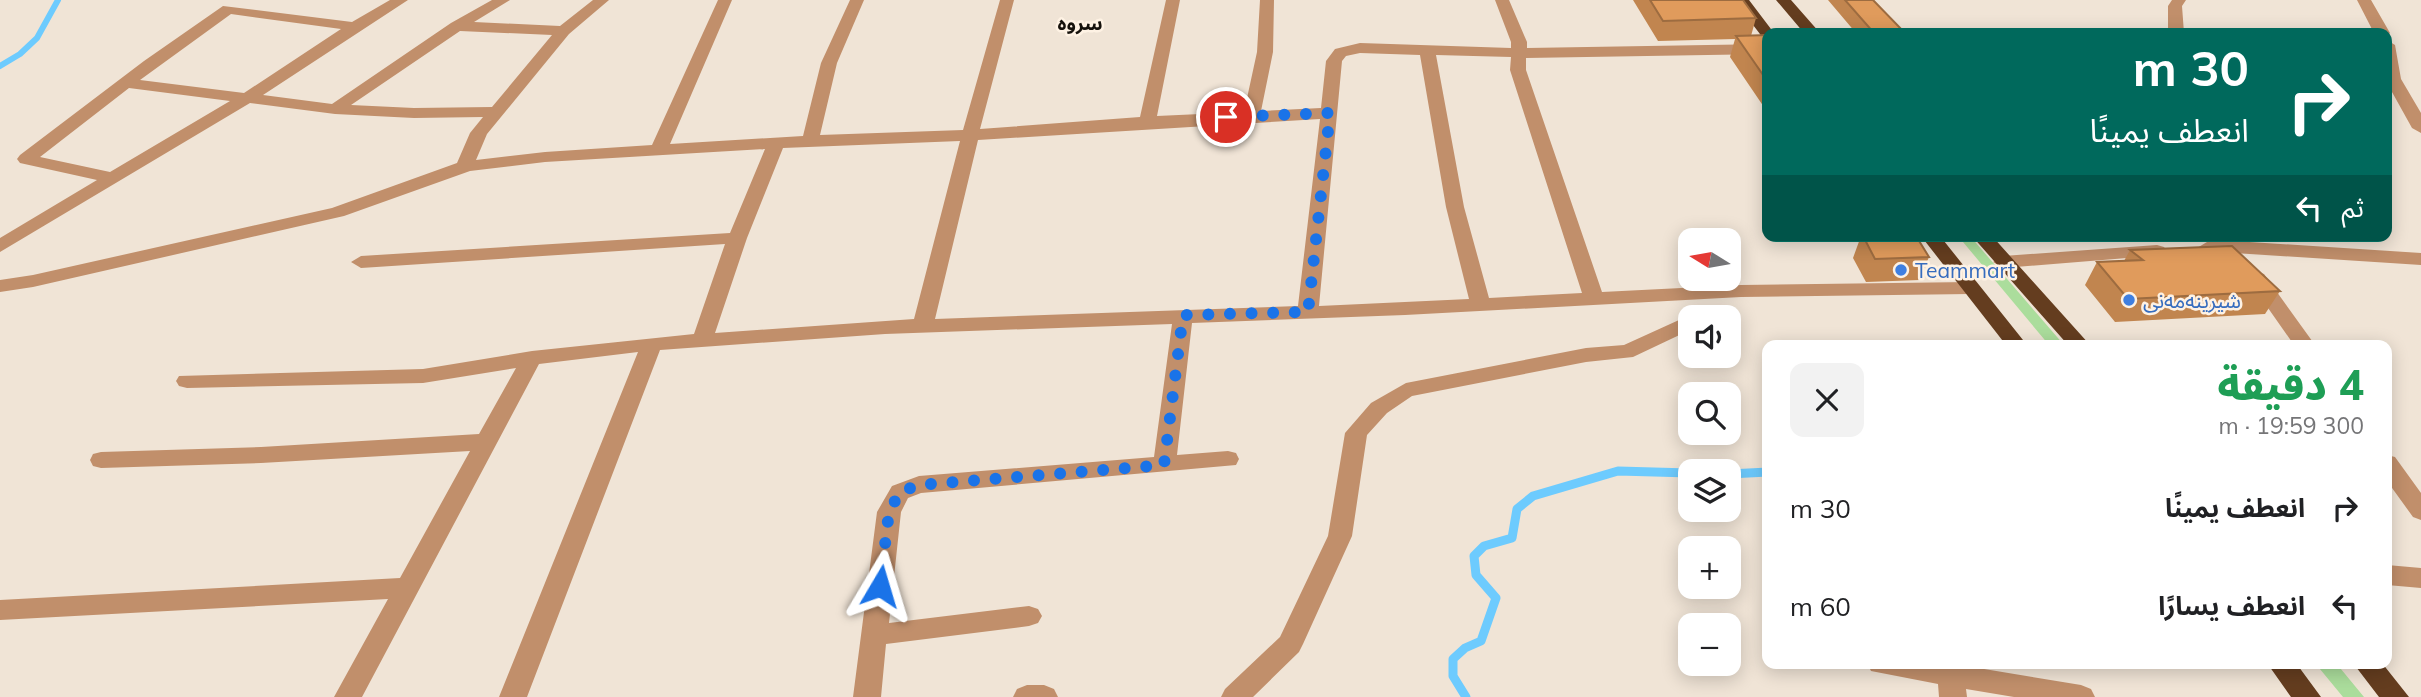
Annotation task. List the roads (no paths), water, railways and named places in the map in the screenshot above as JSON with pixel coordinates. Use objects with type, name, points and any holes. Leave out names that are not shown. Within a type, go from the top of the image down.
[{"type":"highway","points":[[1741,0],[1763,28]]},
{"type":"highway","points":[[1783,0],[1808,28]]},
{"type":"highway","points":[[1935,242],[2013,340]]},
{"type":"highway","points":[[1986,242],[2075,340]]},
{"type":"highway","points":[[2285,669],[2307,697]]},
{"type":"highway","points":[[2372,669],[2395,697]]},
{"type":"street","points":[[0,246],[250,96],[401,0]]},
{"type":"street","points":[[335,109],[400,61],[454,26],[503,0]]},
{"type":"street","points":[[464,167],[479,133],[496,112],[564,30],[602,0]]},
{"type":"street","points":[[658,151],[725,0]]},
{"type":"street","points":[[810,141],[829,63],[857,0]]},
{"type":"street","points":[[923,326],[970,135],[1007,0]]},
{"type":"street","points":[[1147,122],[1173,0]]},
{"type":"street","points":[[1252,116],[1265,52],[1267,0]]},
{"type":"street","points":[[1502,0],[1519,42],[1518,71],[1594,298]]},
{"type":"street","points":[[2176,28],[2175,6],[2179,0]]},
{"type":"street","points":[[2364,0],[2379,28]]},
{"type":"street","points":[[111,178],[26,159],[228,9],[356,27]]},
{"type":"street","points":[[454,26],[564,30]]},
{"type":"street","points":[[1308,312],[1334,61],[1341,51],[1360,48],[1519,53],[1762,49]]},
{"type":"street","points":[[1427,50],[1455,207],[1480,304]]},
{"type":"street","points":[[2392,73],[2393,79],[2415,108],[2421,128]]},
{"type":"street","points":[[127,83],[250,96],[335,109],[414,113],[496,112]]},
{"type":"street","points":[[0,286],[33,281],[337,212],[464,167],[545,157],[1330,113]]},
{"type":"street","points":[[702,340],[737,237],[776,144]]},
{"type":"street","points":[[361,262],[737,237]]},
{"type":"street","points":[[2231,242],[2301,340]]},
{"type":"street","points":[[2003,262],[2041,257],[2185,249],[2231,242],[2421,260]]},
{"type":"street","points":[[187,381],[423,376],[532,358],[652,344],[923,326],[1308,312],[1695,293],[1970,288]]},
{"type":"street","points":[[1695,293],[1696,305]]},
{"type":"street","points":[[1164,465],[1183,315]]},
{"type":"street","points":[[1235,697],[1290,644],[1340,536],[1356,433],[1379,408],[1405,390],[1586,355],[1626,352],[1678,328]]},
{"type":"street","points":[[513,697],[652,344]]},
{"type":"street","points":[[348,697],[532,358]]},
{"type":"street","points":[[101,460],[261,455],[486,442]]},
{"type":"street","points":[[867,697],[889,512],[900,492],[919,485],[1228,459]]},
{"type":"street","points":[[2392,470],[2421,511]]},
{"type":"street","points":[[2392,575],[2421,578]]},
{"type":"street","points":[[0,610],[405,588]]},
{"type":"street","points":[[874,635],[1029,616]]},
{"type":"street","points":[[1899,669],[1952,686],[2081,697]]},
{"type":"street","points":[[1027,697],[1044,697]]},
{"type":"waterway","points":[[0,66],[20,54],[37,38],[58,0]]},
{"type":"waterway","points":[[1466,697],[1453,676],[1453,659],[1465,648],[1481,641],[1496,598],[1476,575],[1474,556],[1484,546],[1512,538],[1517,509],[1533,496],[1618,471],[1678,473]]},
{"type":"waterway","points":[[1741,473],[1762,472]]},
{"type":"place","name":"Teammart","points":[[1901,270]]},
{"type":"place","name":"شیرینەمەنی","points":[[2129,300]]},
{"type":"district","name":"سروە","points":[[1080,23]]}]
